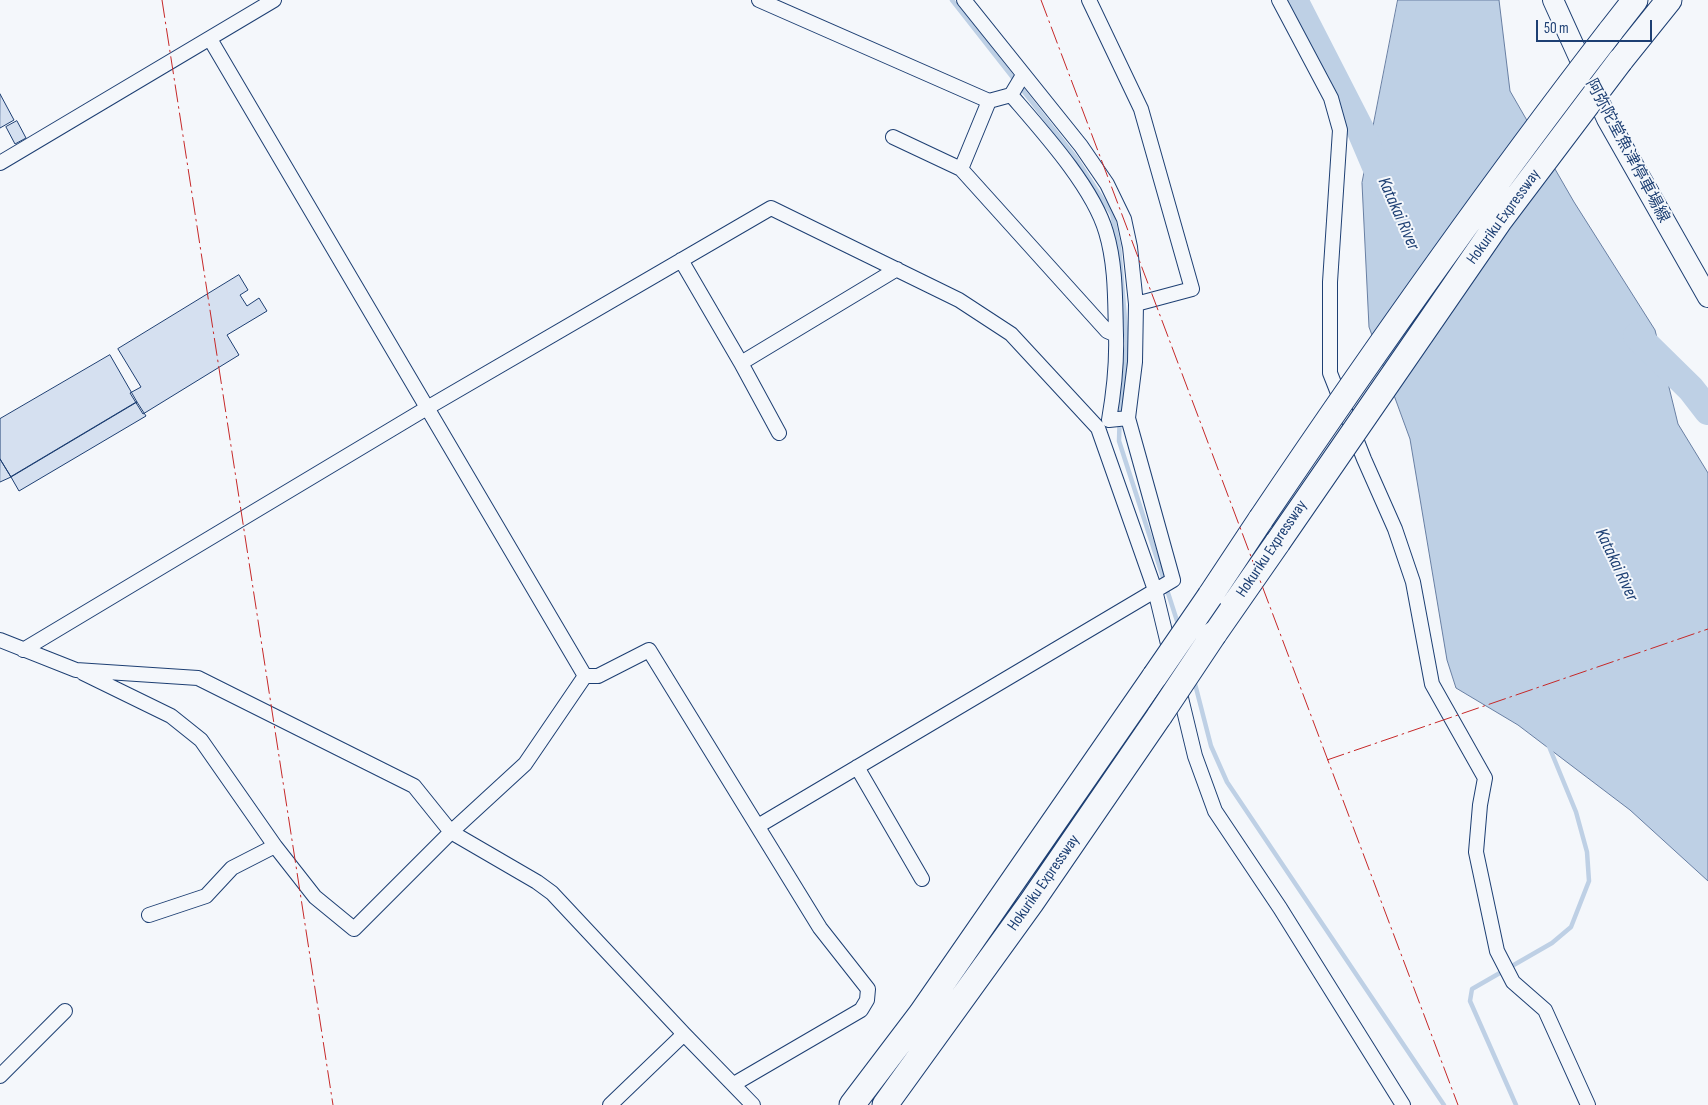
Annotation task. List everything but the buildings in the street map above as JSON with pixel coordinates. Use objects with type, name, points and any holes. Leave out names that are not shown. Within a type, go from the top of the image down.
[{"type":"highway","name":"Hokuriku Expressway","points":[[852,1105],[921,1014],[1156,676],[1393,325],[1468,220],[1636,0]]},
{"type":"highway","name":"Hokuriku Expressway","points":[[885,1105],[1019,920],[1500,220],[1620,61],[1669,0]]},
{"type":"main road","name":"阿弥陀堂魚津停車場線","points":[[1553,0],[1607,119],[1708,297]]},
{"type":"street","points":[[0,163],[274,0]]},
{"type":"street","points":[[759,0],[989,101],[1011,95],[1023,75]]},
{"type":"street","points":[[1089,0],[1141,109],[1192,289],[1136,304]]},
{"type":"street","points":[[1280,0],[1331,98],[1340,130],[1330,282],[1330,373],[1364,459],[1395,529],[1412,582],[1432,684],[1485,778],[1480,805],[1476,852],[1497,951],[1513,982],[1545,1010],[1588,1105]]},
{"type":"street","points":[[758,826],[1173,580],[1128,418],[1135,362],[1136,304],[1126,228],[1107,184],[1081,146],[1023,75],[970,2]]},
{"type":"street","points":[[210,39],[585,676]]},
{"type":"street","points":[[1011,95],[1042,130],[1088,194],[1106,231],[1115,282],[1117,361],[1114,393],[1103,424]]},
{"type":"street","points":[[961,169],[989,101]]},
{"type":"street","points":[[893,137],[961,169],[1107,331],[1116,334]]},
{"type":"street","points":[[23,650],[427,408],[771,208],[959,300],[1011,334],[1103,424],[1155,590],[1195,756],[1215,811],[1280,908],[1402,1105]]},
{"type":"street","points":[[681,260],[779,433]]},
{"type":"street","points":[[740,363],[897,269]]},
{"type":"street","points":[[1103,424],[1128,418]]},
{"type":"street","points":[[0,640],[76,670],[171,716],[201,740],[275,846],[315,897],[354,930],[451,832],[525,764],[585,676]]},
{"type":"street","points":[[585,676],[598,676],[649,650],[820,928],[868,989],[867,1000],[860,1010],[734,1084]]},
{"type":"street","points":[[76,670],[198,678],[414,786],[451,832],[537,882],[552,893],[753,1105]]},
{"type":"street","points":[[856,767],[922,879]]},
{"type":"street","points":[[149,915],[206,896],[232,868],[275,846]]},
{"type":"street","points":[[0,1076],[65,1011]]},
{"type":"street","points":[[610,1105],[684,1034]]},
{"type":"water","points":[[1398,0],[1499,0],[1510,91],[1574,202],[1655,330],[1678,424],[1708,473],[1708,881],[1630,810],[1518,725],[1456,688],[1447,660],[1410,439],[1369,327],[1362,183]]},
{"type":"waterway","points":[[952,0],[1076,158],[1112,214],[1119,246],[1127,344],[1120,408],[1119,441],[1179,627]]},
{"type":"waterway","name":"Katakai River","points":[[1294,0],[1360,129],[1383,183]]},
{"type":"waterway","name":"Katakai River","points":[[1637,336],[1691,389],[1708,411]]},
{"type":"waterway","points":[[1194,680],[1211,746],[1227,782],[1444,1105]]},
{"type":"waterway","points":[[1516,1105],[1470,1001],[1472,989],[1552,943],[1571,927],[1589,881],[1587,852],[1576,812],[1548,744]]},
{"type":"power","points":[[162,0],[333,1105]]},
{"type":"power","points":[[1041,0],[1458,1105]]},
{"type":"power","points":[[1327,760],[1708,629]]}]
